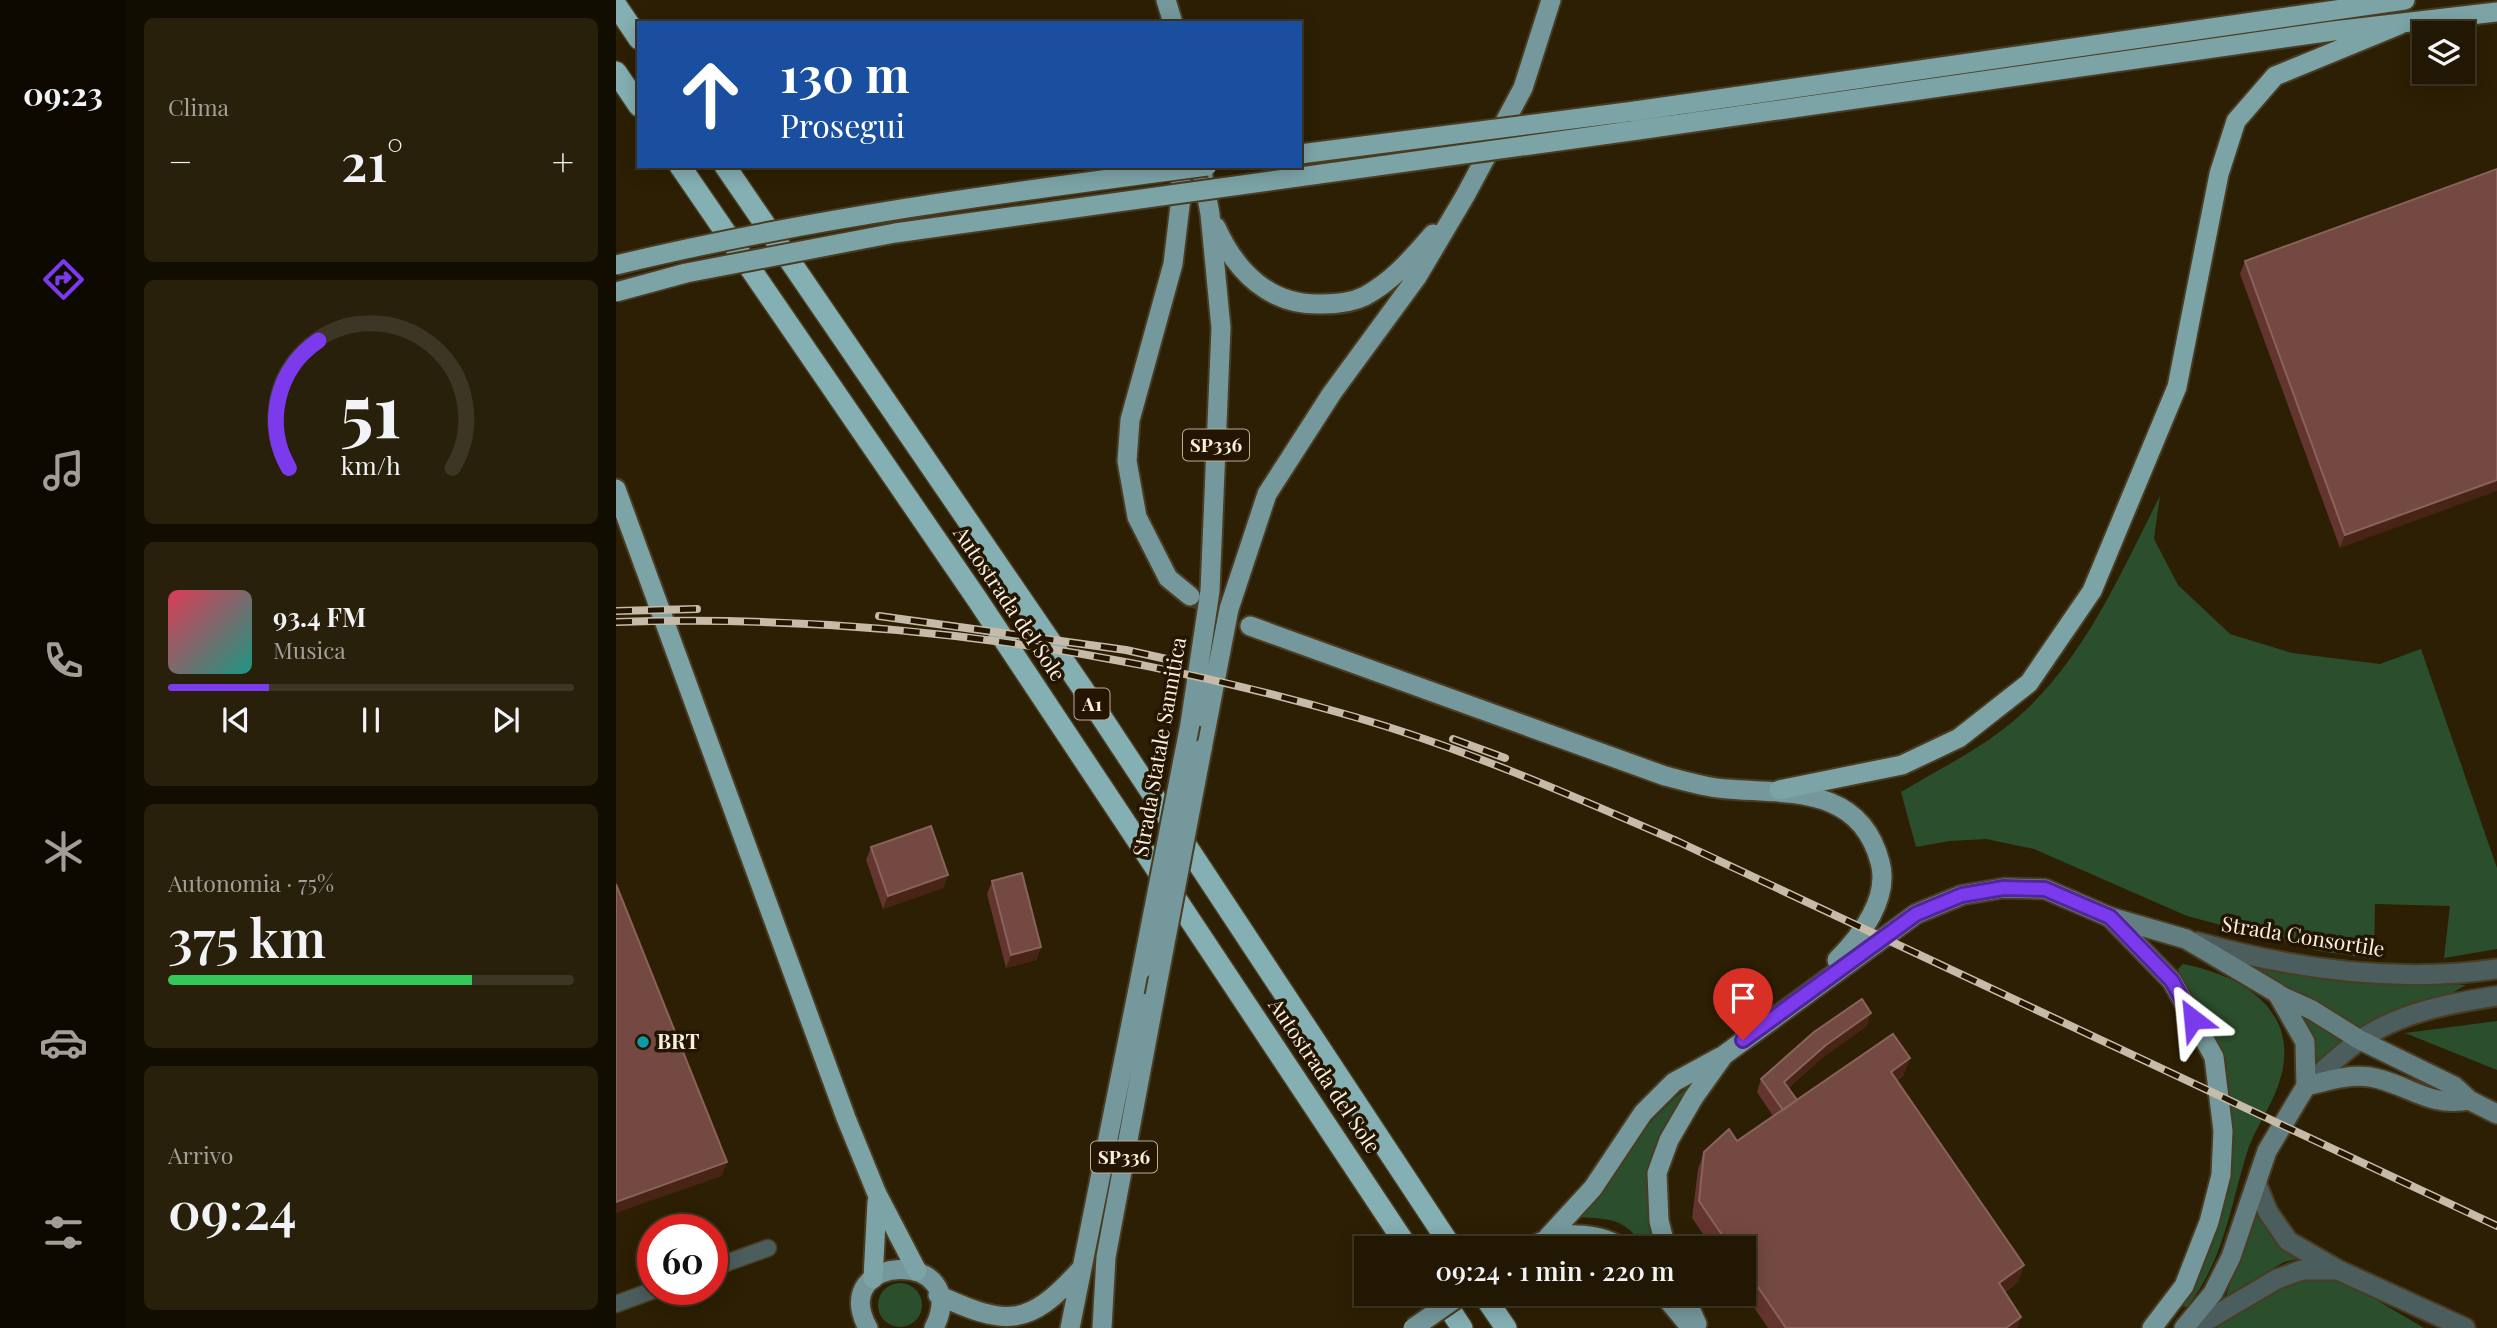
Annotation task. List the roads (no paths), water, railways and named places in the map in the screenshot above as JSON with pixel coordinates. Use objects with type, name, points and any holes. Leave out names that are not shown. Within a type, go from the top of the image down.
[{"type":"highway","points":[[616,292],[711,268],[895,233],[2405,0]]},
{"type":"highway","points":[[616,5],[637,36]]},
{"type":"highway","points":[[1302,154],[1636,120],[2497,12]]},
{"type":"highway","points":[[1779,790],[1902,765],[1959,738],[2029,683],[2092,591],[2177,387],[2219,174],[2236,121],[2275,76],[2399,25]]},
{"type":"highway","points":[[616,72],[637,103]]},
{"type":"highway","name":"Autostrada del Sole","points":[[681,168],[999,631],[1400,1236]]},
{"type":"highway","name":"Autostrada del Sole","points":[[726,168],[1083,689],[1444,1236]]},
{"type":"highway","points":[[616,265],[756,234],[886,211],[1193,168]]},
{"type":"highway","points":[[616,489],[846,1118],[877,1194],[918,1271]]},
{"type":"highway","points":[[616,527],[651,587]]},
{"type":"highway","points":[[873,1279],[878,1226],[877,1194]]},
{"type":"highway","points":[[1448,1306],[1462,1328]]},
{"type":"highway","points":[[1491,1306],[1506,1328]]},
{"type":"main road","points":[[1166,0],[1172,21]]},
{"type":"main road","points":[[1465,196],[1523,88],[1551,0]]},
{"type":"main road","points":[[1179,168],[1182,189],[1173,264],[1130,421],[1127,461],[1137,517],[1168,578],[1190,596]]},
{"type":"main road","name":"Strada Statale Sannitica","points":[[1070,1328],[1190,724],[1210,590],[1221,328],[1210,214],[1201,168]]},
{"type":"main road","name":"SP336","points":[[1210,214],[1223,242],[1256,285],[1295,303],[1343,303],[1364,296],[1401,272],[1465,196]]},
{"type":"main road","name":"Strada Statale Sannitica","points":[[1105,1325],[1106,1257],[1229,608],[1267,495],[1332,393],[1418,277],[1465,196]]},
{"type":"main road","points":[[1250,626],[1665,776],[1725,789],[1779,790],[1817,797],[1850,811],[1874,839],[1883,871],[1876,907],[1850,947],[1801,998]]},
{"type":"main road","points":[[1546,1236],[1593,1188],[1643,1113],[1674,1082],[1724,1055],[1916,914],[1962,895],[2045,889],[2110,917],[2186,939],[2360,1040],[2454,1086],[2469,1100],[2497,1114]]},
{"type":"main road","points":[[2110,917],[2172,981],[2214,1057],[2224,1131],[2221,1175],[2209,1222],[2184,1286],[2152,1328]]},
{"type":"main road","points":[[2184,1328],[2213,1293],[2231,1257],[2267,1152],[2305,1086],[2305,1042],[2277,993]]},
{"type":"main road","points":[[1663,1236],[1659,1221],[1657,1173],[1681,1119],[1724,1055]]},
{"type":"main road","points":[[2305,1086],[2341,1077],[2371,1077],[2449,1104],[2469,1100]]},
{"type":"main road","points":[[938,1295],[988,1317],[1012,1317],[1030,1313],[1055,1298],[1083,1267]]},
{"type":"main road","points":[[864,1324],[865,1290],[873,1279],[894,1268],[918,1271],[930,1281],[938,1295],[939,1317],[933,1328]]},
{"type":"main road","points":[[1413,1328],[1445,1306]]},
{"type":"main road","points":[[1673,1306],[1691,1328]]},
{"type":"main road","points":[[1689,1306],[1698,1328]]},
{"type":"street","name":"Strada Consortile","points":[[2186,939],[2235,953],[2373,974],[2469,973],[2497,969]]},
{"type":"street","points":[[2305,1086],[2360,1040],[2398,1021],[2431,1010],[2497,996]]},
{"type":"street","points":[[2257,1185],[2268,1212],[2288,1241],[2338,1270],[2465,1328]]},
{"type":"street","points":[[728,1262],[768,1248]]},
{"type":"street","points":[[2194,1328],[2277,1279],[2302,1270],[2338,1270]]},
{"type":"street","points":[[616,1304],[637,1296]]},
{"type":"tunnel","points":[[1194,598],[1250,626]]},
{"type":"railway","points":[[616,611],[697,609]]},
{"type":"railway","points":[[879,616],[1126,650],[1180,662]]},
{"type":"railway","points":[[616,622],[803,624],[989,640],[1173,671],[1265,692],[1396,730],[1519,774],[1679,842],[2497,1226]]},
{"type":"railway","points":[[1453,739],[1505,758]]},
{"type":"place","name":"BRT","points":[[643,1042]]}]
